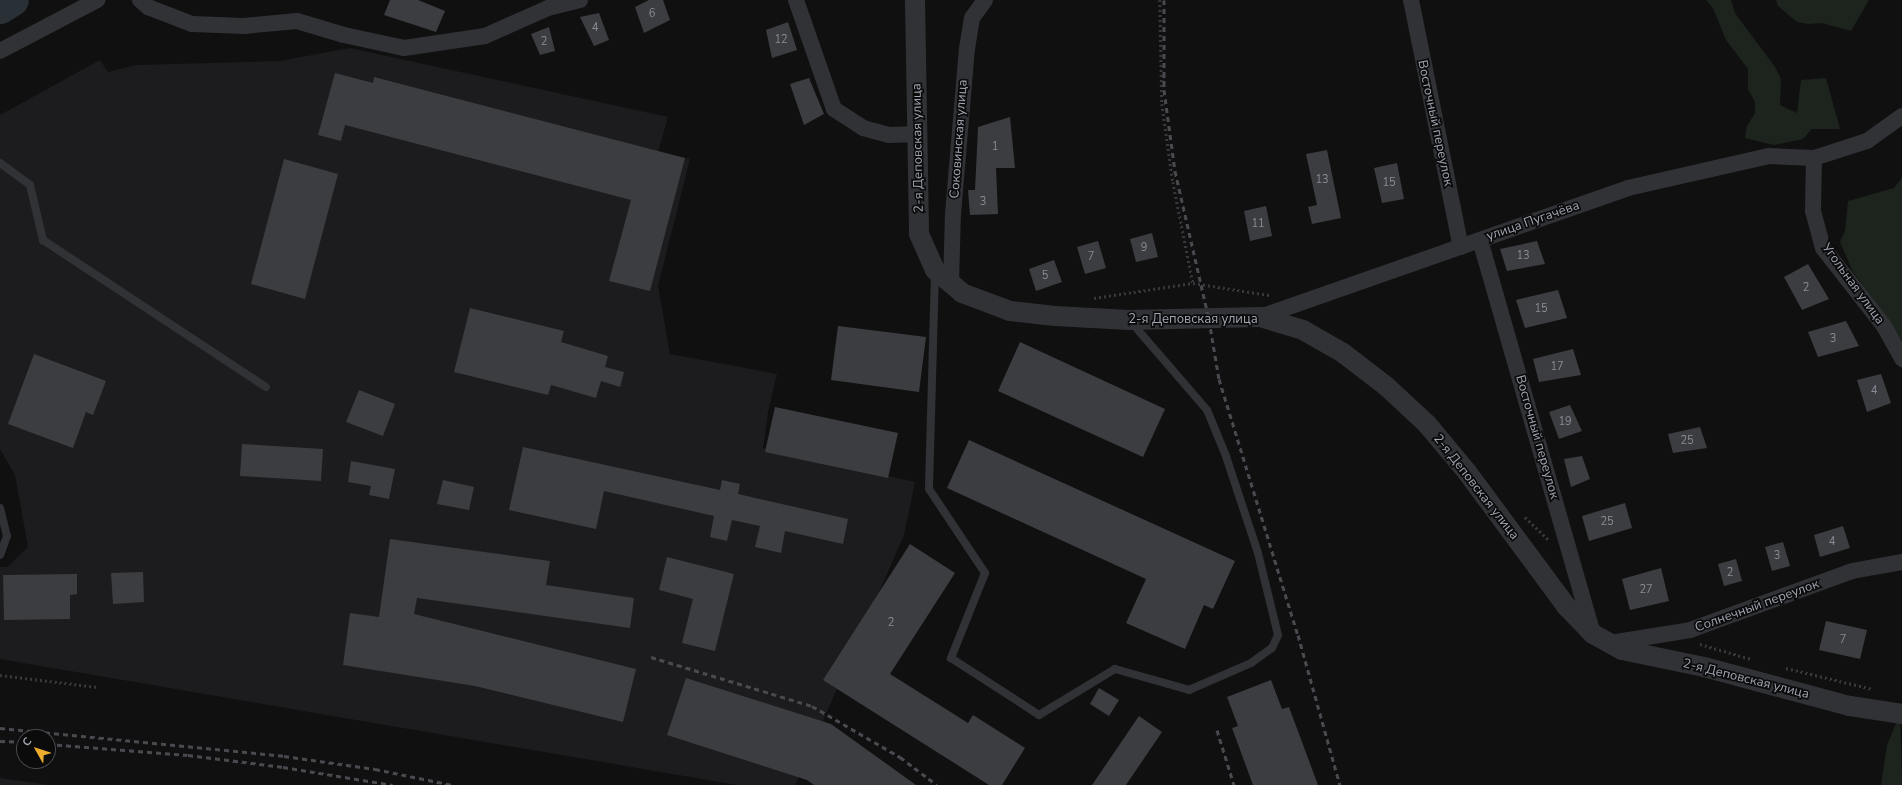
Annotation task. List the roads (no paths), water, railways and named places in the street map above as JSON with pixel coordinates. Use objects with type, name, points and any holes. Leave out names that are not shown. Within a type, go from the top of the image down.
[{"type":"street","points":[[0,51],[97,0]]},
{"type":"street","points":[[140,0],[148,7],[192,24],[244,26],[297,21],[344,35],[404,48],[485,36],[548,8],[580,0]]},
{"type":"street","points":[[796,0],[834,109],[862,128],[889,135],[917,134]]},
{"type":"street","name":"2-я Деповская улица","points":[[915,0],[919,234],[935,270],[962,293],[1010,311],[1055,316],[1129,320],[1260,317],[1303,330],[1343,353],[1386,386],[1427,424],[1467,472],[1566,606],[1601,639],[1622,650],[1704,667],[1850,706],[1902,714]]},
{"type":"street","name":"Соковинская улица","points":[[951,284],[962,101],[967,49],[973,7],[985,0]]},
{"type":"street","name":"Восточный переулок","points":[[1410,0],[1461,247]]},
{"type":"street","points":[[1814,158],[1867,141],[1902,116]]},
{"type":"street","name":"улица Пугачёва","points":[[1260,317],[1628,188],[1769,156],[1814,158]]},
{"type":"street","name":"Угольная улица","points":[[1814,158],[1813,211],[1823,248],[1884,326],[1902,359]]},
{"type":"street","name":"Восточный переулок","points":[[1480,240],[1601,639]]},
{"type":"street","name":"Солнечный переулок","points":[[1601,639],[1690,630],[1852,572],[1902,562]]},
{"type":"lane","points":[[0,163],[30,185],[43,240],[266,387]]},
{"type":"lane","points":[[935,270],[929,488],[985,573],[951,658],[1039,715],[1115,669],[1189,690],[1251,663],[1272,648],[1278,635],[1258,553],[1226,456],[1206,410],[1129,320]]},
{"type":"lane","points":[[0,508],[7,536],[0,555]]},
{"type":"waterway","points":[[0,8],[13,0]]},
{"type":"railway","points":[[1164,0],[1164,90],[1175,171],[1209,320],[1219,379],[1298,635],[1340,785]]},
{"type":"railway","points":[[651,657],[812,706],[900,757],[937,785]]},
{"type":"railway","points":[[0,728],[284,756],[375,769],[452,785]]},
{"type":"railway","points":[[1217,730],[1234,785]]},
{"type":"railway","points":[[0,741],[16,742]]},
{"type":"railway","points":[[56,745],[188,755],[283,767],[393,785]]}]
